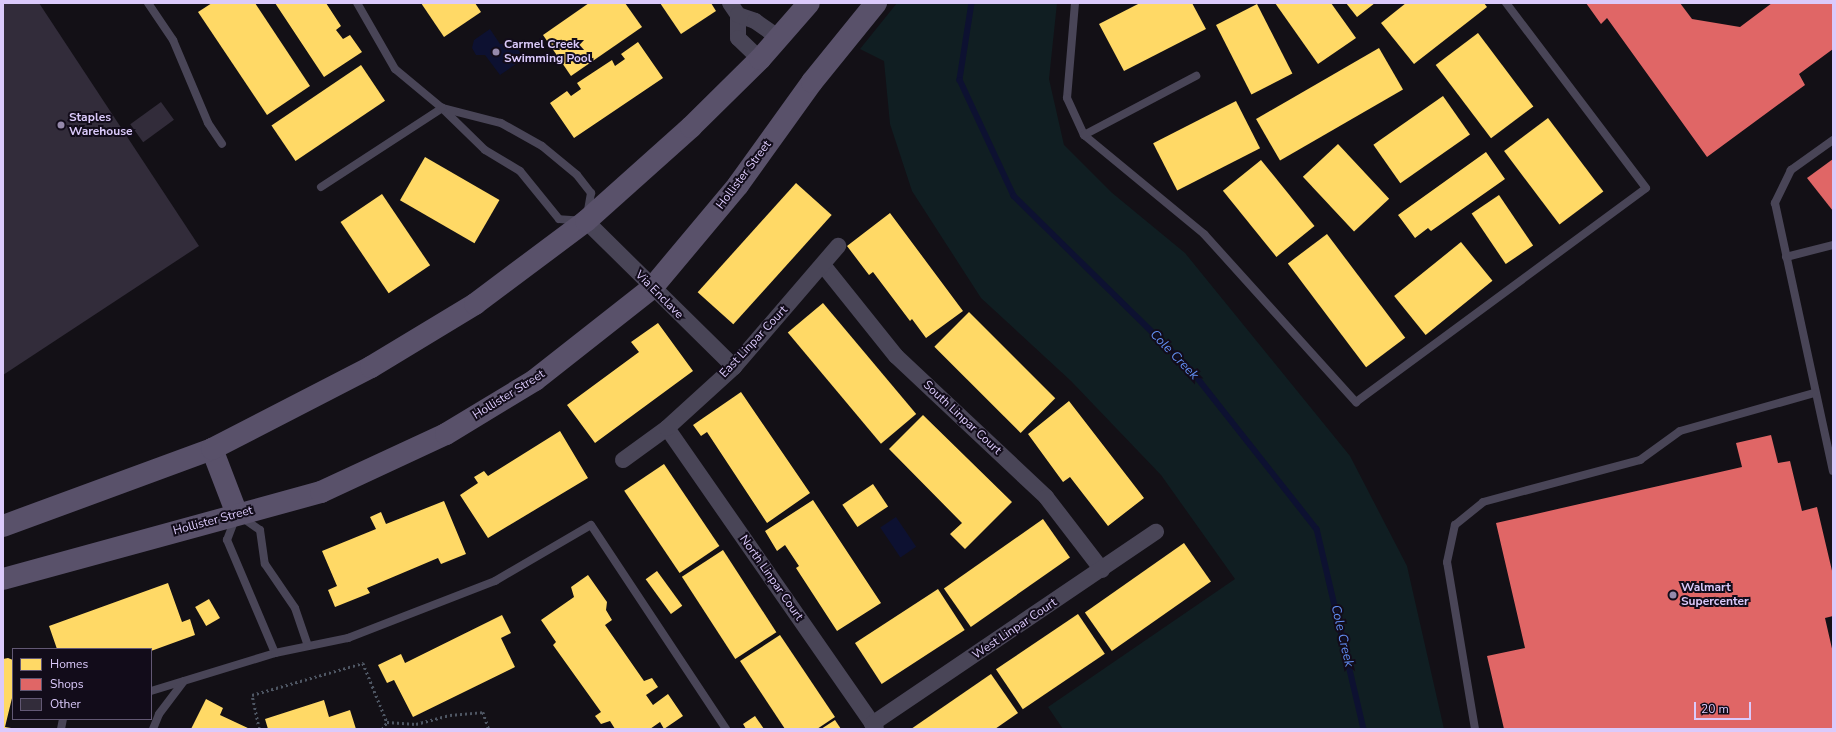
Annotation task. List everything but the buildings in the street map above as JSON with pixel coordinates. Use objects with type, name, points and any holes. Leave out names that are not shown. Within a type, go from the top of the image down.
[{"type":"main road","points":[[3,526],[212,449],[371,367],[462,312],[586,221],[691,127],[760,59],[809,3]]},
{"type":"main road","name":"Hollister Street","points":[[3,579],[321,492],[446,434],[535,380],[652,288],[738,185],[812,82],[876,3]]},
{"type":"main road","points":[[212,449],[237,514]]},
{"type":"street","points":[[734,9],[755,21],[779,38]]},
{"type":"street","points":[[734,9],[738,38],[760,59]]},
{"type":"street","name":"Via Enclave","points":[[586,221],[652,288],[734,367]]},
{"type":"street","name":"East Linpar Court","points":[[624,460],[667,428],[734,367],[838,246]]},
{"type":"street","name":"South Linpar Court","points":[[823,265],[896,356],[1046,497],[1102,570]]},
{"type":"street","name":"North Linpar Court","points":[[667,428],[874,727]]},
{"type":"street","name":"West Linpar Court","points":[[874,727],[1156,532]]},
{"type":"lane","points":[[148,3],[173,40],[208,123],[222,144]]},
{"type":"lane","points":[[321,187],[442,108],[501,123],[542,146],[577,175],[591,193],[586,221],[559,219],[520,171],[486,150],[442,108],[395,69],[357,3]]},
{"type":"lane","points":[[1075,3],[1066,98],[1084,135],[1204,234],[1356,402],[1646,188],[1506,3]]},
{"type":"lane","points":[[1084,135],[1196,76]]},
{"type":"lane","points":[[1833,140],[1791,170],[1775,203],[1814,393],[1833,471]]},
{"type":"lane","points":[[1786,257],[1833,245]]},
{"type":"lane","points":[[1475,729],[1447,562],[1455,525],[1483,502],[1640,460],[1680,431],[1814,393]]},
{"type":"lane","points":[[275,653],[227,540],[237,514],[260,530],[265,564],[295,608],[308,646]]},
{"type":"lane","points":[[152,691],[275,653],[348,638],[495,581],[591,525],[726,729]]},
{"type":"lane","points":[[153,729],[159,714],[184,681]]},
{"type":"path","points":[[259,729],[252,695],[363,663],[387,722]]},
{"type":"path","points":[[387,722],[416,724],[450,714],[483,712],[488,729]]},
{"type":"path","points":[[382,729],[387,722]]},
{"type":"shaded area","points":[[897,3],[1057,3],[1049,79],[1064,145],[1111,192],[1185,253],[1350,456],[1407,566],[1444,729],[1063,729],[1048,707],[1235,579],[1161,475],[1071,381],[981,298],[912,191],[890,124],[884,61],[860,49]]},
{"type":"water","name":"Carmel Creek Swimming Pool","points":[[490,29],[500,44],[512,43],[520,52],[516,64],[500,75],[485,55],[476,55],[472,48],[474,40]]},
{"type":"water","points":[[896,517],[916,547],[900,557],[880,528]]},
{"type":"waterway","name":"Cole Creek","points":[[972,3],[960,80],[1014,196],[1192,371],[1317,529],[1364,729]]},
{"type":"place","name":"Carmel Creek Swimming Pool","points":[[496,52]]},
{"type":"place","name":"Staples Warehouse","points":[[61,125]]},
{"type":"place","name":"Walmart Supercenter","points":[[1673,595]]}]
